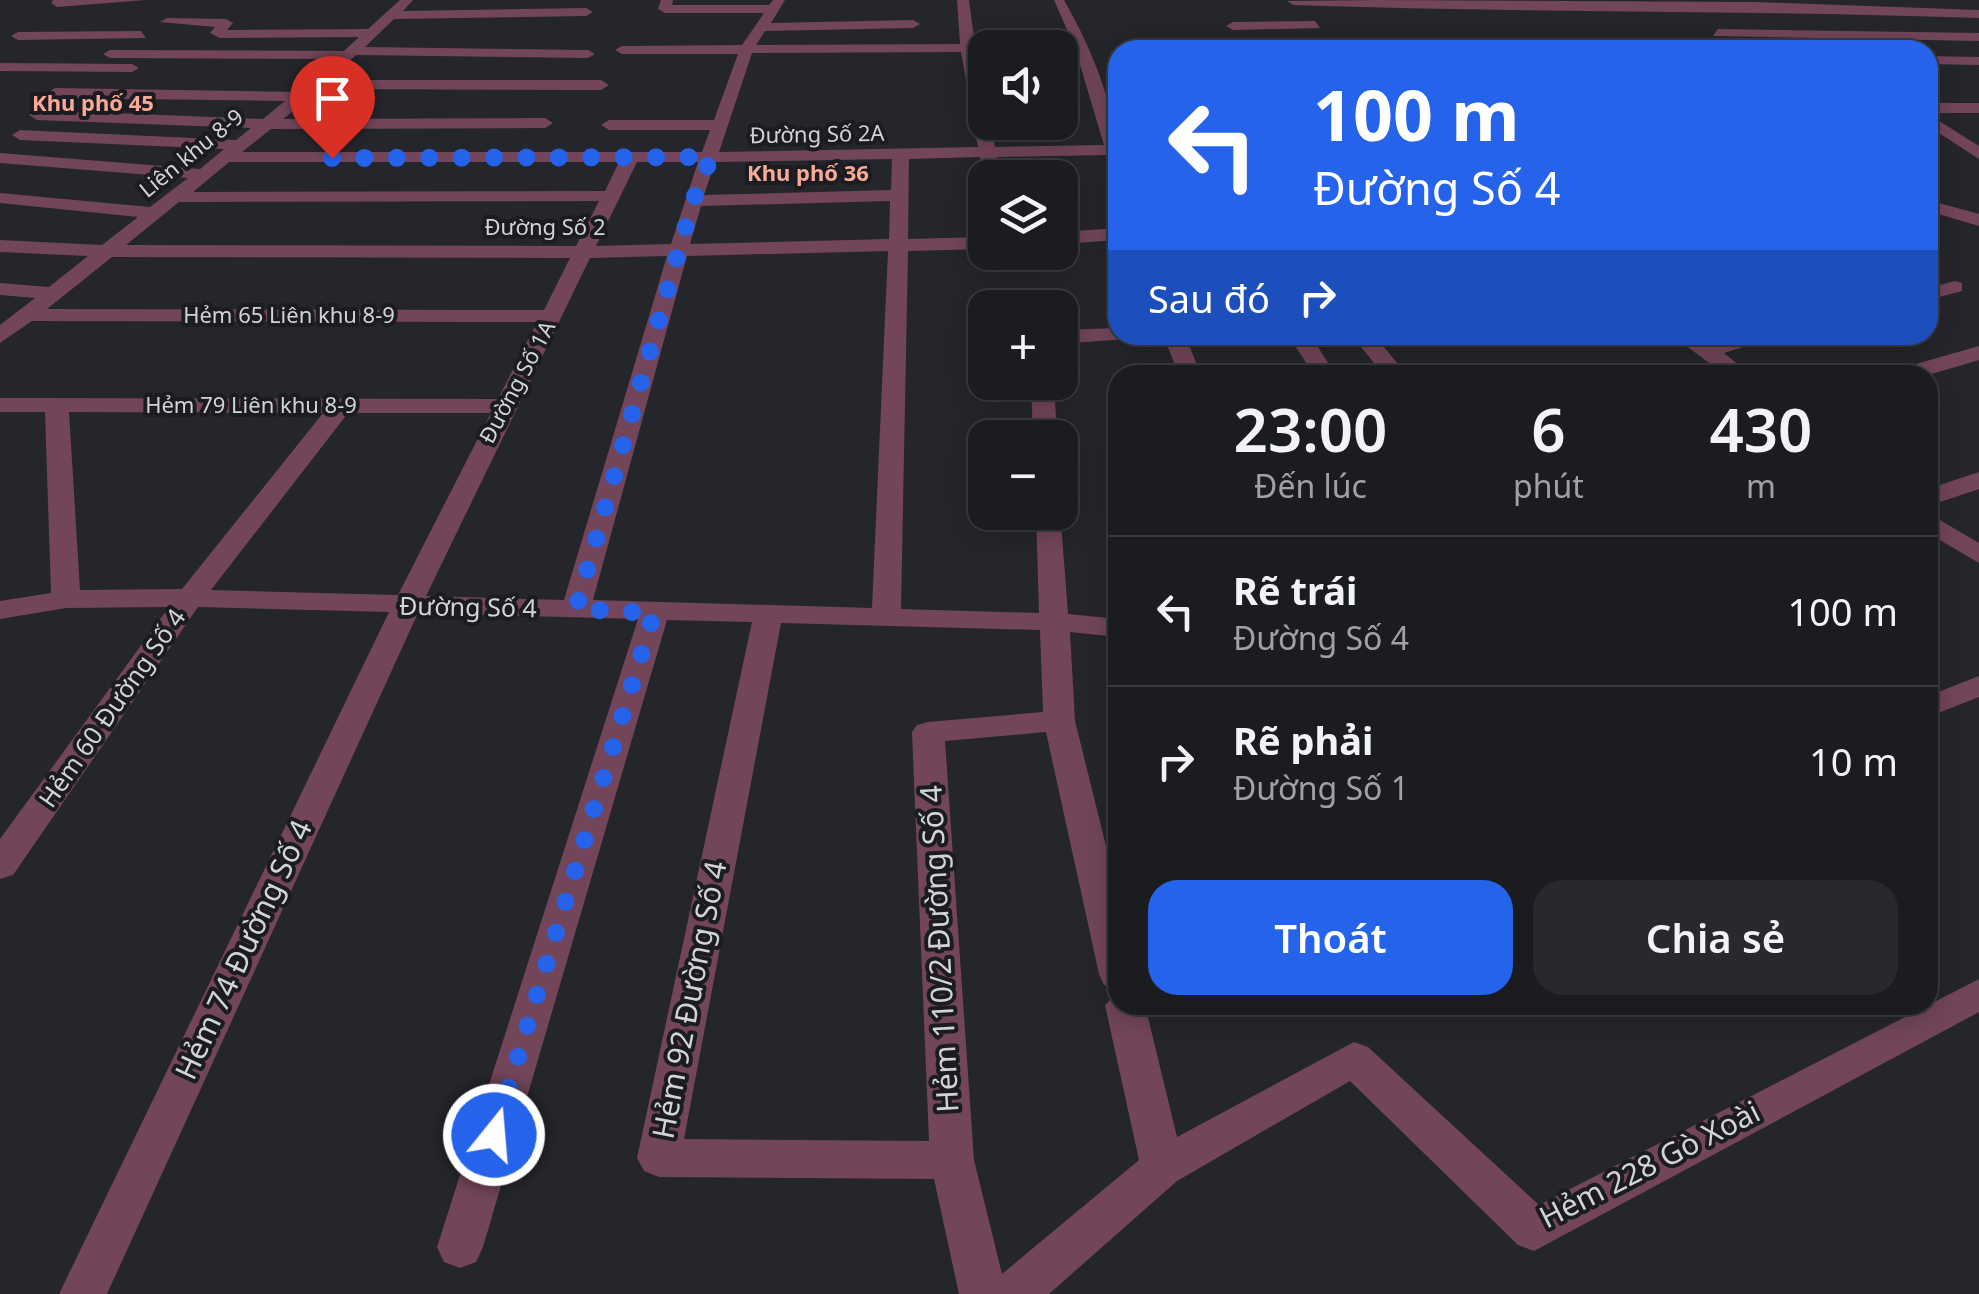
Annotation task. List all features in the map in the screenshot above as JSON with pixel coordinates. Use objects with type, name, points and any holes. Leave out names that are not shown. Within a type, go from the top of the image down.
[{"type":"street","points":[[42,12],[57,1],[140,0]]},
{"type":"street","name":"Liên khu 8-9","points":[[0,336],[317,84],[407,0]]},
{"type":"street","points":[[668,0],[665,9],[772,12],[912,24]]},
{"type":"street","points":[[964,0],[966,48],[990,160]]},
{"type":"street","points":[[1846,0],[1860,9]]},
{"type":"street","points":[[1292,1],[1438,2],[1502,8],[1674,3],[1978,15]]},
{"type":"street","points":[[1292,1],[1332,40]]},
{"type":"street","points":[[1058,2],[1082,48],[1108,132]]},
{"type":"street","points":[[1674,3],[1727,40]]},
{"type":"street","points":[[392,15],[586,12]]},
{"type":"street","points":[[576,609],[693,201],[723,126],[746,48],[772,12]]},
{"type":"street","points":[[167,22],[226,23],[217,32],[220,34],[374,33]]},
{"type":"street","points":[[1152,28],[1315,25]]},
{"type":"street","points":[[0,46],[20,26],[144,35]]},
{"type":"street","points":[[1718,33],[1979,36]]},
{"type":"street","points":[[317,84],[746,48],[966,48]]},
{"type":"street","points":[[110,54],[346,58],[588,54]]},
{"type":"street","points":[[191,79],[208,68],[346,58]]},
{"type":"street","points":[[1938,60],[1979,61]]},
{"type":"street","points":[[590,106],[615,62]]},
{"type":"street","points":[[0,67],[165,68]]},
{"type":"street","points":[[94,68],[55,93],[301,97]]},
{"type":"street","points":[[1938,108],[1979,108]]},
{"type":"street","points":[[37,115],[263,124],[545,123]]},
{"type":"street","points":[[608,125],[723,126]]},
{"type":"street","points":[[1938,127],[1979,154]]},
{"type":"street","points":[[20,135],[241,145]]},
{"type":"street","points":[[886,619],[901,155]]},
{"type":"street","name":"Đường Số 2A","points":[[224,157],[1108,155]]},
{"type":"street","points":[[0,158],[203,174]]},
{"type":"street","name":"Đường Số 1A","points":[[406,607],[502,406],[587,252],[630,158]]},
{"type":"street","points":[[693,201],[898,195]]},
{"type":"street","points":[[172,197],[611,196]]},
{"type":"street","points":[[0,198],[152,213]]},
{"type":"street","points":[[1938,207],[1979,220]]},
{"type":"street","points":[[1078,237],[1108,235]]},
{"type":"street","name":"Đường Số 2","points":[[0,246],[105,251],[678,252],[968,244]]},
{"type":"street","points":[[1938,291],[1955,287]]},
{"type":"street","points":[[0,289],[52,293]]},
{"type":"street","name":"Hẻm 65 Liên khu 8-9","points":[[27,315],[552,316]]},
{"type":"street","points":[[1078,337],[1108,335]]},
{"type":"street","points":[[1370,345],[1388,365]]},
{"type":"street","points":[[1697,345],[1726,365]]},
{"type":"street","points":[[1707,352],[1733,345]]},
{"type":"street","points":[[1936,365],[1979,352]]},
{"type":"street","name":"Hẻm 79 Liên khu 8-9","points":[[0,405],[502,406]]},
{"type":"street","points":[[57,405],[66,599]]},
{"type":"street","name":"Hẻm 60 Đường Số 4","points":[[0,866],[190,598],[342,406]]},
{"type":"street","points":[[1938,494],[1979,480]]},
{"type":"street","points":[[1938,528],[1979,555]]},
{"type":"street","points":[[1050,530],[1059,721],[1108,931]]},
{"type":"street","name":"Đường Số 4","points":[[0,610],[66,599],[190,598],[1054,622],[1108,627]]},
{"type":"street","name":"Hẻm 74 Đường Số 4","points":[[83,1294],[406,607]]},
{"type":"street","points":[[460,1247],[654,613]]},
{"type":"street","name":"Hẻm 92 Đường Số 4","points":[[768,615],[659,1158],[952,1160]]},
{"type":"street","points":[[1938,703],[1979,686]]},
{"type":"street","name":"Hẻm 110/2 Đường Số 4","points":[[983,1294],[952,1160],[928,732],[1059,721]]},
{"type":"street","name":"Hẻm 228 Gò Xoài","points":[[1014,1294],[1162,1168],[1354,1059],[1534,1230],[1979,994]]},
{"type":"street","points":[[1126,1015],[1162,1168]]},
{"type":"district","name":"Khu phố 45","points":[[93,103]]},
{"type":"district","name":"Khu phố 36","points":[[808,173]]},
{"type":"route","points":[[332,158],[711,157],[693,201],[576,609],[654,613],[494,1135]]}]
